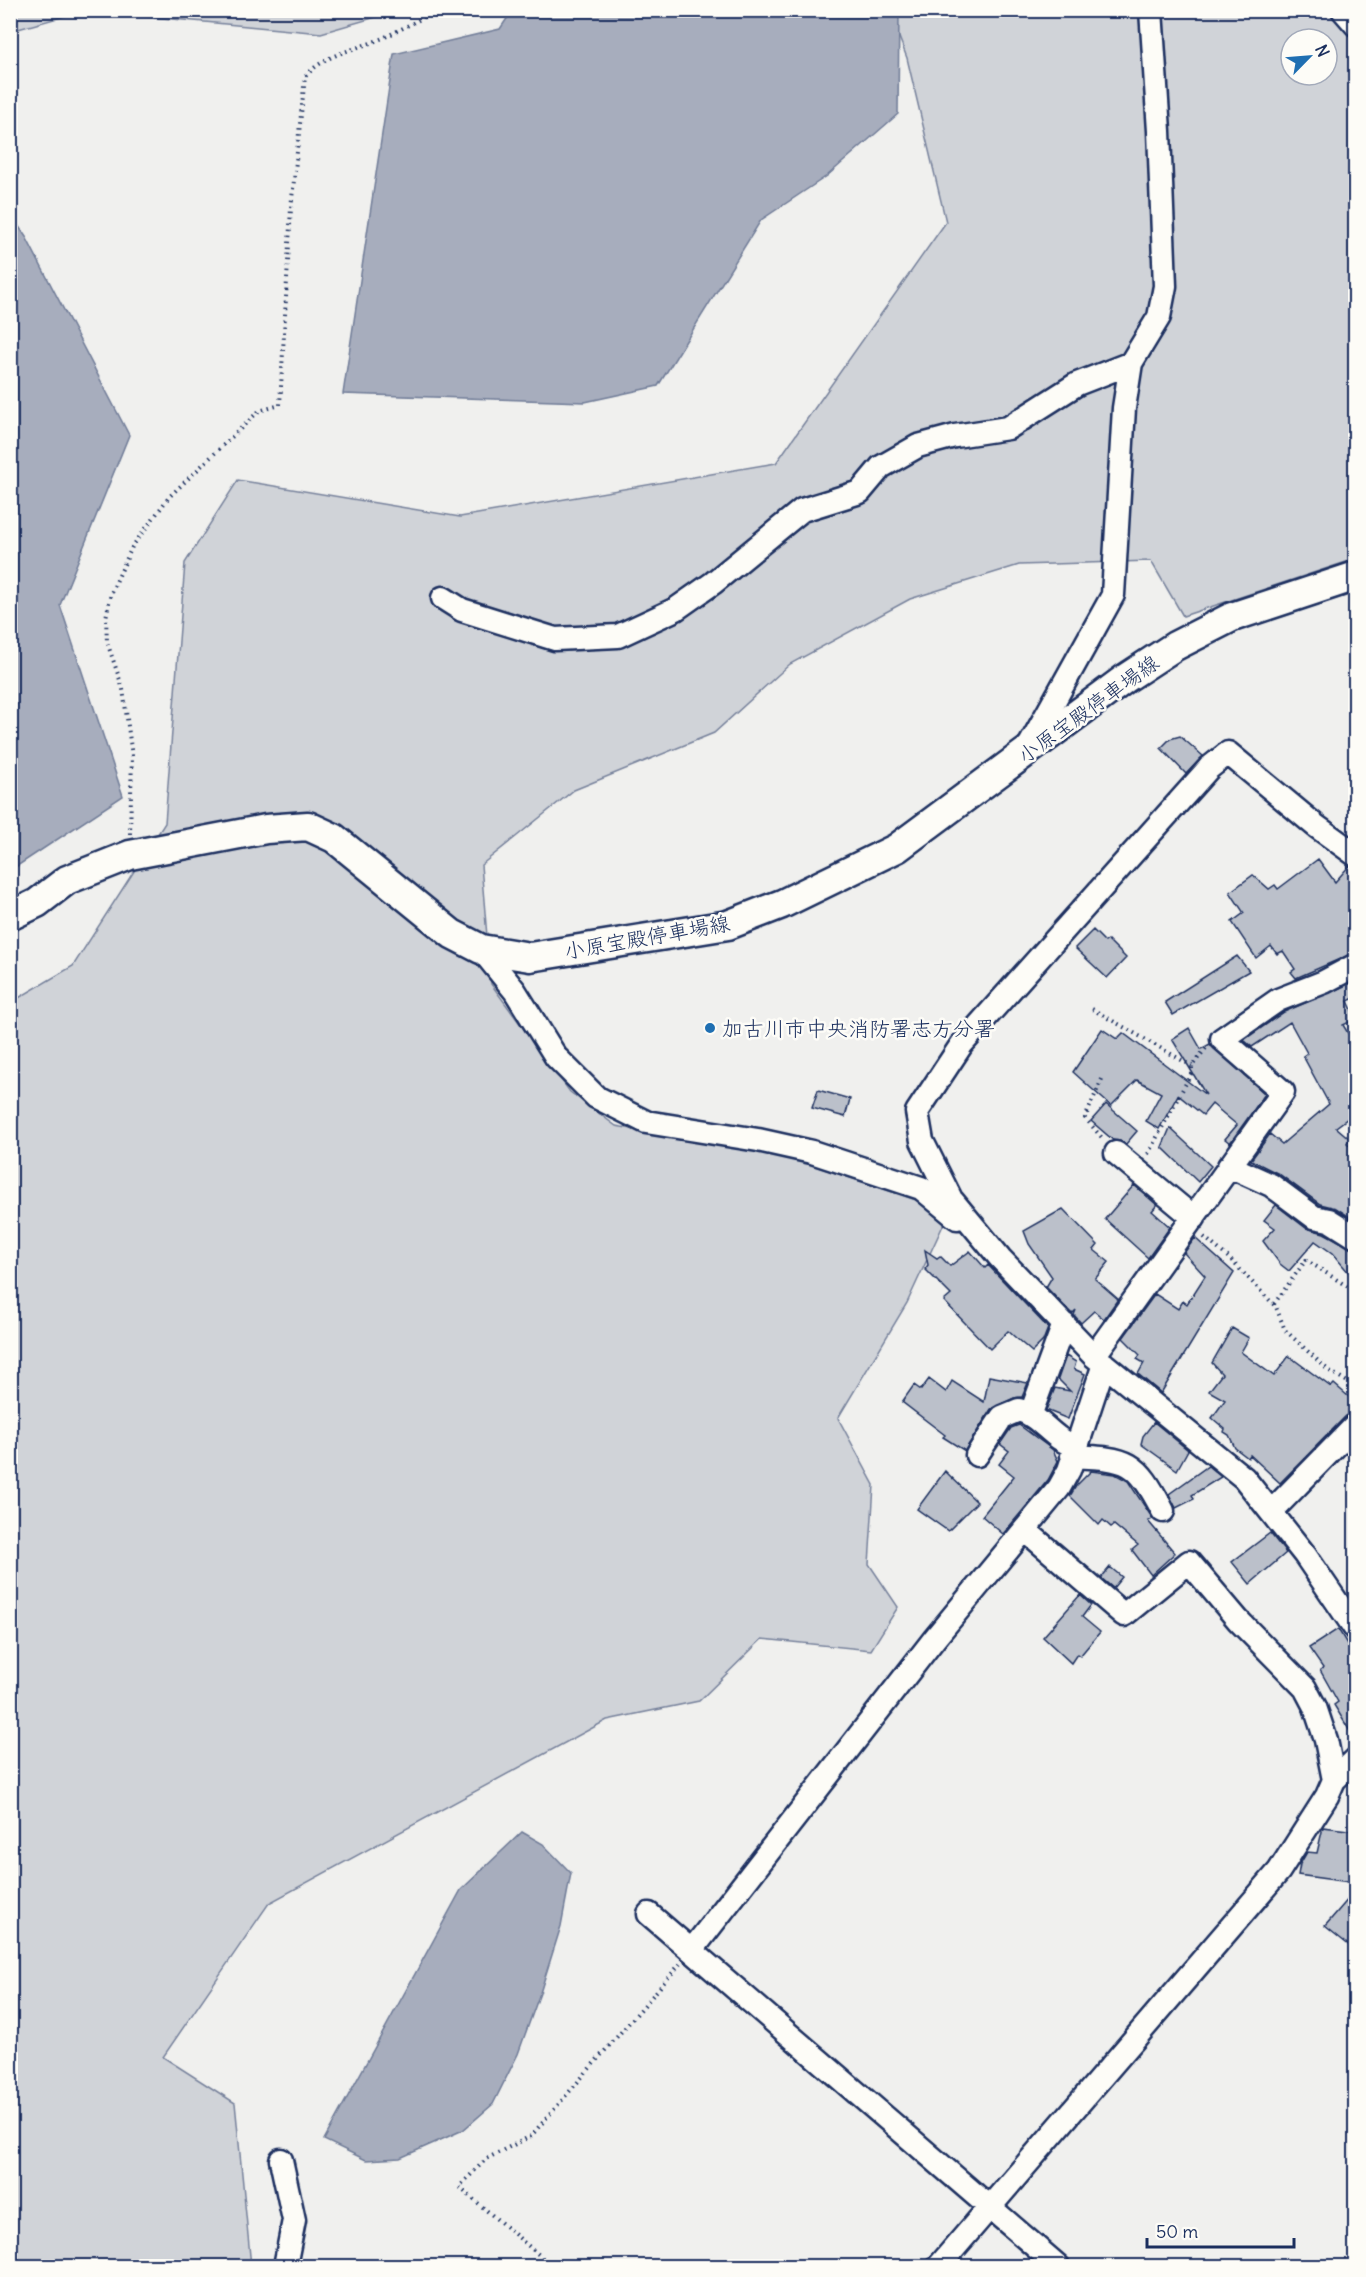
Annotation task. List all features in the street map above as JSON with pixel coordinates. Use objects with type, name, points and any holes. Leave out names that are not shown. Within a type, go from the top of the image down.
[{"type":"main road","name":"小原宝殿停車場線","points":[[10,916],[37,903],[67,880],[130,855],[266,829],[308,826],[334,838],[452,934],[481,949],[530,957],[728,925],[782,904],[897,848],[1126,678],[1175,646],[1232,617],[1356,576]]},
{"type":"street","points":[[1024,755],[1113,595],[1124,408],[1131,363],[1159,317],[1165,286],[1159,131],[1150,10]]},
{"type":"street","points":[[1344,10],[1356,25]]},
{"type":"street","points":[[443,598],[462,610],[555,639],[618,636],[676,609],[713,583],[802,510],[860,492],[881,467],[918,446],[955,436],[1008,428],[1077,384],[1131,363]]},
{"type":"street","points":[[1356,855],[1316,826],[1228,753],[1209,768],[962,1044],[917,1112],[922,1142],[951,1199],[985,1240],[1099,1360],[1244,1478],[1305,1555],[1356,1630]]},
{"type":"street","points":[[481,949],[515,991],[556,1058],[596,1097],[646,1122],[758,1140],[812,1152],[921,1188],[985,1240]]},
{"type":"street","points":[[692,1950],[935,1638],[1059,1488],[1069,1470],[1099,1360],[1191,1221],[1283,1092],[1222,1039],[1278,1000],[1324,982],[1356,965]]},
{"type":"street","points":[[1116,1154],[1138,1171],[1191,1221]]},
{"type":"street","points":[[1229,1166],[1271,1185],[1314,1217],[1329,1220],[1356,1237]]},
{"type":"street","points":[[1030,1413],[1064,1324]]},
{"type":"street","points":[[977,1455],[1002,1417],[1020,1410],[1030,1413],[1074,1451],[1129,1464],[1141,1473],[1163,1511]]},
{"type":"street","points":[[1271,1512],[1356,1425]]},
{"type":"street","points":[[1024,1530],[1124,1615],[1189,1562],[1238,1620],[1305,1688],[1315,1707],[1326,1740],[1334,1780]]},
{"type":"street","points":[[939,2266],[1279,1871],[1327,1796],[1334,1780],[1356,1759]]},
{"type":"street","points":[[649,1914],[1058,2266]]},
{"type":"street","points":[[281,2160],[294,2220],[285,2266]]},
{"type":"path","points":[[130,855],[132,756],[123,689],[107,642],[106,618],[111,593],[132,547],[169,497],[259,411],[280,405],[291,208],[305,77],[326,58],[382,39],[438,10]]},
{"type":"path","points":[[1092,1009],[1192,1066],[1192,1072],[1182,1092],[1138,1171]]},
{"type":"path","points":[[1102,1079],[1085,1118],[1116,1154]]},
{"type":"path","points":[[1191,1221],[1274,1304],[1286,1330],[1328,1370],[1356,1387]]},
{"type":"path","points":[[1274,1304],[1306,1260],[1356,1292]]},
{"type":"path","points":[[552,2266],[459,2187],[486,2159],[531,2136],[692,1950]]},
{"type":"shaded area","points":[[11,10],[83,10],[83,11],[11,31]]},
{"type":"shaded area","points":[[397,10],[321,33],[87,11]]},
{"type":"shaded area","points":[[889,11],[1355,11],[1355,559],[1183,616],[1151,561],[1019,565],[910,599],[790,664],[714,733],[574,790],[481,865],[491,984],[570,1092],[616,1126],[788,1157],[919,1201],[945,1221],[907,1303],[838,1418],[874,1485],[869,1564],[898,1607],[871,1650],[762,1639],[699,1701],[607,1720],[269,1903],[163,2057],[235,2103],[251,2266],[11,2266],[10,1003],[73,966],[165,823],[185,563],[238,480],[460,517],[776,463],[946,222],[907,58]]},
{"type":"water","points":[[512,11],[899,11],[898,114],[827,176],[761,220],[658,386],[585,402],[343,394],[394,54],[500,29]]},
{"type":"water","points":[[11,215],[26,237],[129,435],[60,605],[123,796],[11,870]]},
{"type":"water","points":[[522,1832],[543,1844],[571,1873],[561,1926],[540,1993],[518,2054],[493,2104],[463,2130],[400,2158],[366,2160],[324,2140],[461,1890]]},
{"type":"building","points":[[1180,736],[1203,756],[1186,774],[1161,748],[1170,739]]},
{"type":"building","points":[[1318,859],[1335,882],[1349,866],[1356,868],[1356,952],[1296,978],[1291,972],[1295,969],[1283,951],[1277,954],[1271,946],[1256,958],[1232,922],[1244,913],[1230,892],[1253,875],[1269,889],[1275,885],[1278,889]]},
{"type":"building","points":[[1093,930],[1105,942],[1108,940],[1126,958],[1107,978],[1075,948]]},
{"type":"building","points":[[1237,956],[1249,971],[1173,1015],[1165,1002]]},
{"type":"building","points":[[1356,981],[1356,997],[1348,1001],[1356,1019],[1343,1025],[1356,1046],[1356,1112],[1336,1127],[1350,1139],[1347,1143],[1356,1151],[1356,1182],[1349,1189],[1356,1195],[1356,1221],[1336,1208],[1320,1204],[1279,1174],[1251,1160],[1270,1134],[1282,1144],[1329,1104],[1303,1056],[1307,1053],[1290,1022],[1252,1047],[1244,1040],[1284,1012]]},
{"type":"building","points":[[1189,1028],[1201,1049],[1210,1044],[1265,1094],[1230,1143],[1225,1139],[1237,1125],[1212,1104],[1203,1115],[1178,1095],[1159,1129],[1146,1121],[1161,1093],[1137,1080],[1111,1106],[1073,1072],[1102,1029],[1117,1039],[1123,1033],[1206,1095],[1172,1039]]},
{"type":"building","points":[[818,1090],[850,1099],[845,1117],[812,1108]]},
{"type":"building","points":[[1106,1104],[1137,1131],[1126,1144],[1113,1140],[1091,1121]]},
{"type":"building","points":[[1170,1128],[1211,1166],[1198,1182],[1162,1147]]},
{"type":"building","points":[[1134,1185],[1157,1205],[1152,1211],[1170,1227],[1148,1258],[1105,1219]]},
{"type":"building","points":[[1276,1205],[1306,1228],[1324,1233],[1356,1250],[1356,1281],[1332,1253],[1315,1241],[1289,1271],[1280,1264],[1263,1241],[1275,1228],[1264,1220]]},
{"type":"building","points":[[1063,1209],[1098,1245],[1094,1250],[1109,1262],[1095,1279],[1118,1299],[1104,1319],[1094,1311],[1081,1323],[1074,1315],[1076,1310],[1072,1314],[1046,1287],[1052,1277],[1029,1244],[1024,1231]]},
{"type":"building","points":[[1195,1238],[1234,1273],[1161,1393],[1138,1374],[1144,1363],[1137,1359],[1140,1355],[1123,1338],[1155,1294],[1178,1309],[1183,1301],[1187,1304],[1205,1276],[1184,1253]]},
{"type":"building","points":[[925,1250],[937,1258],[940,1256],[950,1266],[970,1251],[985,1268],[988,1265],[1048,1328],[1043,1341],[1032,1352],[1008,1331],[990,1349],[944,1301],[951,1295],[925,1269],[928,1265]]},
{"type":"building","points":[[1232,1328],[1249,1338],[1241,1352],[1274,1376],[1289,1356],[1331,1387],[1334,1384],[1356,1403],[1356,1412],[1346,1416],[1280,1483],[1250,1455],[1248,1458],[1235,1448],[1229,1435],[1224,1432],[1225,1429],[1212,1418],[1225,1400],[1209,1391],[1222,1374],[1212,1363]]},
{"type":"building","points":[[1066,1356],[1076,1362],[1074,1369],[1085,1374],[1068,1419],[1046,1410],[1055,1388],[1070,1391],[1058,1379]]},
{"type":"building","points":[[989,1376],[1028,1383],[1022,1397],[1014,1398],[991,1409],[965,1451],[943,1437],[945,1435],[902,1402],[914,1385],[921,1390],[929,1379],[946,1392],[952,1381],[984,1402]]},
{"type":"building","points":[[1154,1422],[1188,1450],[1177,1470],[1141,1444],[1143,1436]]},
{"type":"building","points":[[1019,1425],[1053,1450],[1058,1461],[1048,1480],[1003,1534],[982,1516],[1014,1476],[999,1464],[1009,1451],[1000,1444],[1011,1428]]},
{"type":"building","points":[[1208,1466],[1221,1477],[1192,1495],[1194,1499],[1176,1508],[1169,1494]]},
{"type":"building","points":[[945,1471],[977,1502],[948,1531],[917,1509]]},
{"type":"building","points":[[1091,1471],[1115,1474],[1128,1481],[1153,1519],[1148,1521],[1175,1553],[1151,1575],[1132,1550],[1138,1545],[1114,1525],[1111,1527],[1103,1520],[1099,1525],[1070,1496],[1076,1486]]},
{"type":"building","points":[[1270,1533],[1286,1553],[1250,1584],[1232,1562]]},
{"type":"building","points":[[1110,1567],[1122,1577],[1113,1588],[1101,1578]]},
{"type":"building","points":[[1080,1595],[1091,1605],[1082,1617],[1100,1632],[1071,1663],[1043,1637]]},
{"type":"building","points":[[1338,1629],[1356,1659],[1356,1741],[1334,1705],[1338,1702],[1320,1670],[1323,1668],[1309,1648]]},
{"type":"building","points":[[1323,1827],[1356,1831],[1356,1883],[1298,1875],[1300,1864],[1307,1852],[1317,1853]]},
{"type":"building","points":[[1356,1890],[1356,1951],[1325,1926]]},
{"type":"place","name":"加古川市中央消防署志方分署","points":[[710,1028]]}]
